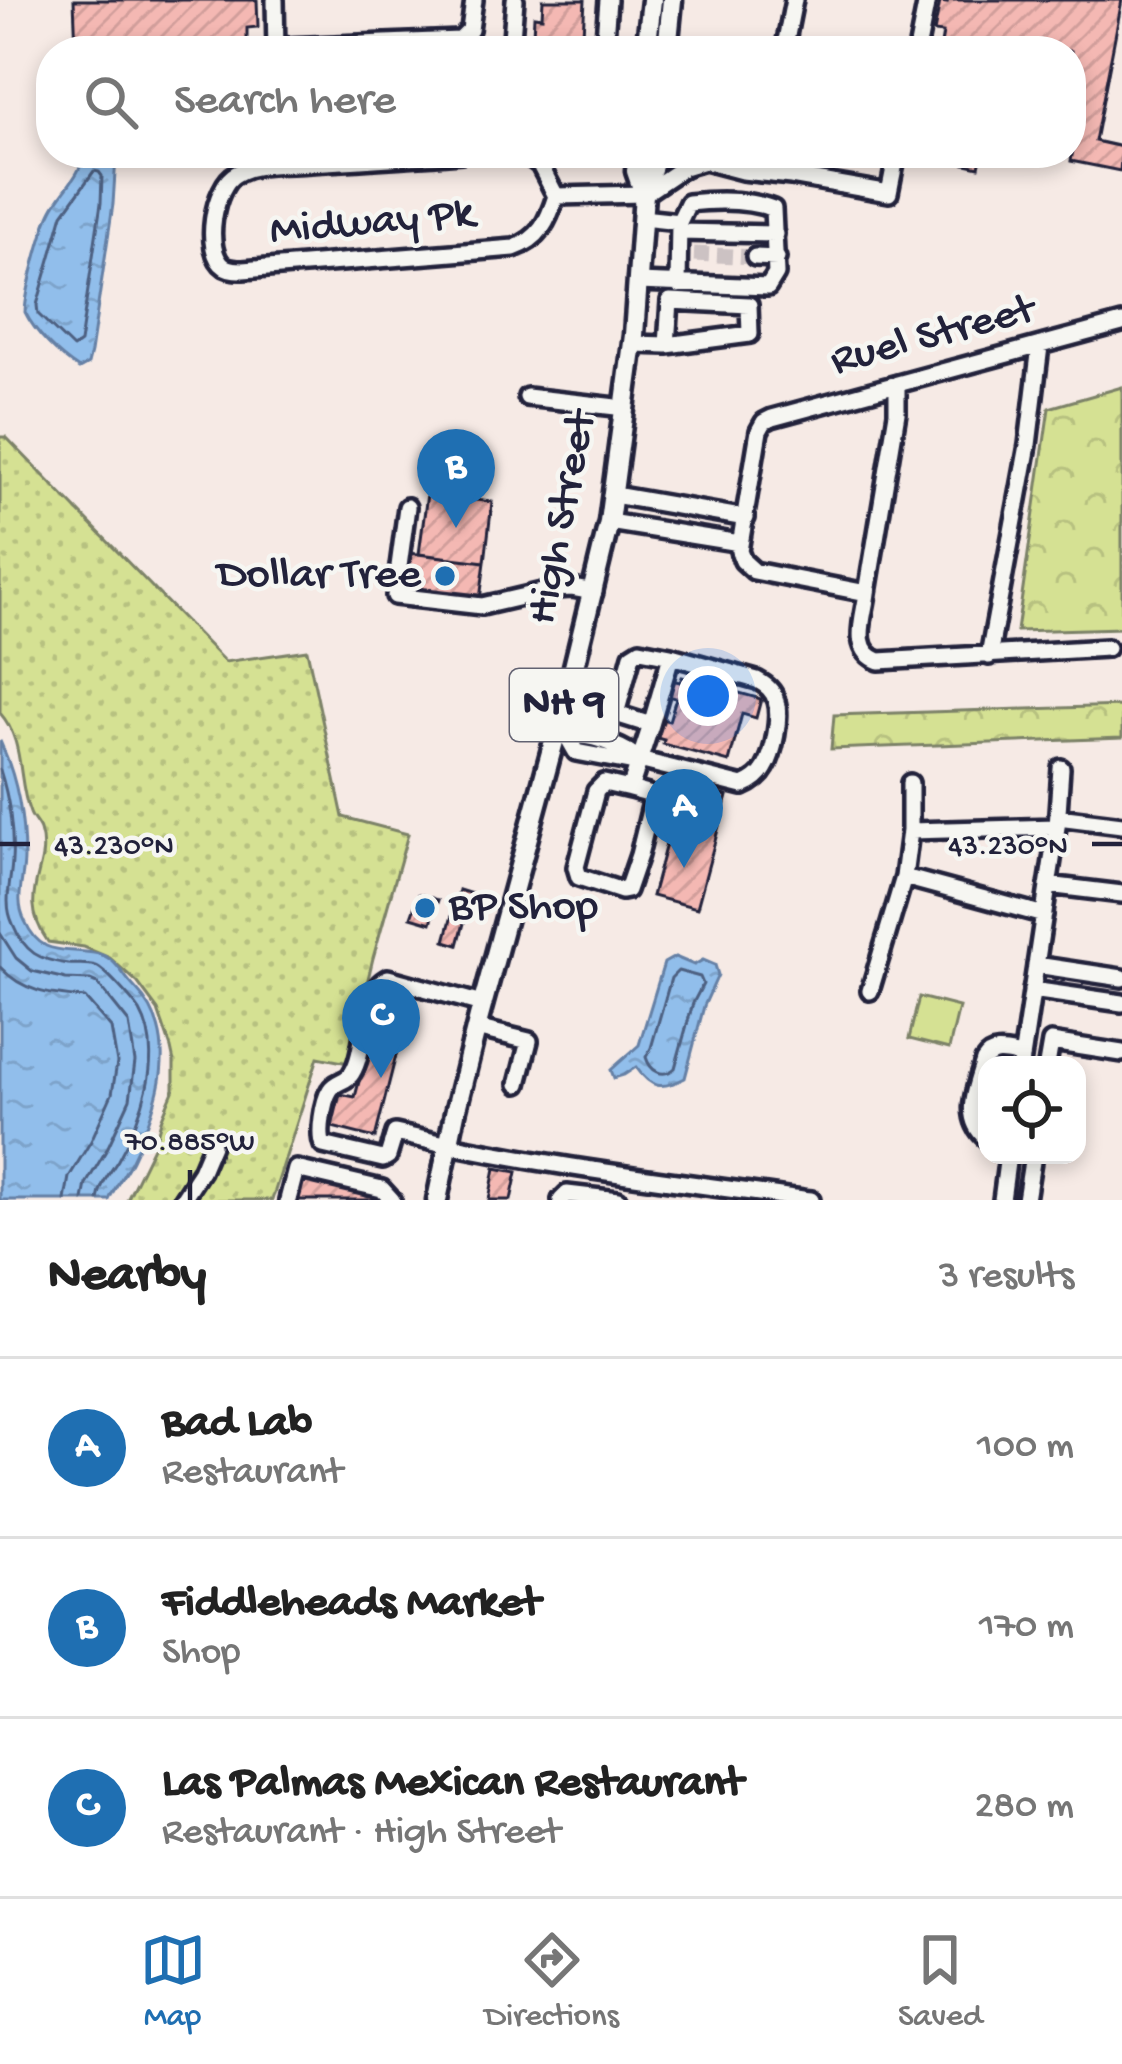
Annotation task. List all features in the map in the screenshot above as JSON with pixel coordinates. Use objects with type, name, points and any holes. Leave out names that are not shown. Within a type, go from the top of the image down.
[{"type":"main road","points":[[648,36],[652,0]]},
{"type":"main road","points":[[668,36],[672,0]]},
{"type":"main road","name":"High Street","points":[[636,168],[644,194]]},
{"type":"main road","name":"High Street","points":[[437,1200],[482,1004],[562,737],[609,522],[633,344],[644,194],[652,168]]},
{"type":"street","points":[[274,0],[276,36]]},
{"type":"street","points":[[464,36],[470,30],[474,0]]},
{"type":"street","points":[[512,36],[515,0]]},
{"type":"street","points":[[605,36],[608,0]]},
{"type":"street","points":[[787,36],[794,0]]},
{"type":"street","points":[[920,36],[927,0]]},
{"type":"street","name":"Midway Pk","points":[[265,168],[229,178],[218,200],[213,236],[217,258],[230,269],[514,248],[538,236],[556,196],[542,168]]},
{"type":"street","points":[[556,196],[644,194],[685,168]]},
{"type":"street","points":[[731,168],[889,193],[894,168]]},
{"type":"street","points":[[760,172],[761,168]]},
{"type":"street","points":[[638,282],[678,285],[768,287],[776,274],[773,209],[759,204],[688,203],[679,227],[686,254],[678,285]]},
{"type":"street","points":[[642,218],[679,227],[775,233]]},
{"type":"street","points":[[755,257],[777,257]]},
{"type":"street","points":[[633,344],[667,345],[750,334],[749,305],[670,302],[667,345]]},
{"type":"street","name":"Ruel Street","points":[[746,518],[764,422],[1122,323]]},
{"type":"street","points":[[989,656],[1028,446],[1040,346]]},
{"type":"street","points":[[897,384],[863,652],[879,661],[1107,648]]},
{"type":"street","points":[[527,397],[625,408]]},
{"type":"street","points":[[614,495],[746,518],[739,551],[754,571],[867,593]]},
{"type":"street","points":[[407,507],[395,596],[482,606],[555,589],[594,592]]},
{"type":"street","points":[[609,522],[740,543]]},
{"type":"street","points":[[562,737],[580,736],[631,750],[639,760],[743,786],[753,782],[768,764],[778,704],[767,685],[757,680],[647,650],[632,655],[616,715],[651,725]]},
{"type":"street","points":[[630,789],[671,656]]},
{"type":"street","points":[[1023,1056],[1058,822],[1061,768]]},
{"type":"street","points":[[609,783],[630,789],[653,798],[631,886],[622,891],[579,877],[576,867],[599,786],[609,783]]},
{"type":"street","points":[[870,991],[904,877],[910,783]]},
{"type":"street","points":[[910,831],[1058,822],[1122,825]]},
{"type":"street","points":[[904,877],[1044,915]]},
{"type":"street","points":[[1048,885],[1122,893]]},
{"type":"street","points":[[1036,965],[1122,978]]},
{"type":"street","points":[[482,1004],[381,980],[352,1073],[329,1090],[319,1134],[323,1145],[382,1160],[388,1156],[395,1133],[692,1192],[811,1200]]},
{"type":"street","points":[[1032,990],[1122,1004]]},
{"type":"street","points":[[476,1028],[529,1041],[518,1084]]},
{"type":"street","points":[[1049,1056],[1051,1042],[1122,1053]]},
{"type":"street","points":[[978,1086],[971,1115],[978,1130]]},
{"type":"street","points":[[182,1200],[212,1145]]},
{"type":"street","points":[[1002,1200],[1007,1164]]},
{"type":"street","points":[[1025,1200],[1031,1164]]},
{"type":"street","points":[[288,1200],[296,1169],[382,1189],[392,1200]]},
{"type":"street","points":[[561,1200],[574,1194],[618,1200]]},
{"type":"green space","points":[[1122,387],[1122,628],[1017,631],[1049,408]]},
{"type":"green space","points":[[0,437],[6,437],[225,662],[307,650],[343,817],[408,834],[348,1063],[318,1057],[272,1200],[127,1200],[174,1089],[174,1062],[158,1010],[138,983],[110,958],[84,947],[48,942],[38,925],[34,895],[43,844],[26,800],[17,748],[0,713]]},
{"type":"green space","points":[[1122,706],[1122,738],[831,749],[834,715]]},
{"type":"green space","points":[[919,997],[959,1007],[949,1049],[909,1039]]},
{"type":"water","points":[[115,168],[91,352],[88,364],[79,369],[48,344],[25,312],[48,219],[79,169]]},
{"type":"water","points":[[0,741],[21,813],[20,905],[31,933],[54,949],[108,958],[150,1007],[158,1028],[162,1050],[157,1095],[142,1139],[109,1200],[0,1200]]},
{"type":"water","points":[[675,957],[694,965],[703,960],[715,965],[718,975],[704,1006],[685,1078],[658,1085],[636,1067],[614,1078],[611,1070],[639,1045],[664,963]]},
{"type":"building","points":[[74,0],[257,0],[258,27],[247,28],[247,36],[75,36]]},
{"type":"building","points":[[543,0],[585,0],[583,36],[533,36],[534,16],[542,17]]},
{"type":"building","points":[[1122,0],[1095,141],[1122,147],[1120,171],[1086,164],[1086,36],[942,36],[934,32],[940,2]]},
{"type":"building","points":[[427,494],[492,502],[485,562],[419,554]]},
{"type":"building","name":"Dollar Tree","points":[[409,553],[485,562],[480,599],[405,591]]},
{"type":"building","points":[[682,677],[761,699],[756,718],[742,714],[729,762],[663,744],[657,738],[662,719],[669,721],[676,698],[663,695],[667,679],[680,682]]},
{"type":"building","points":[[682,784],[727,796],[697,908],[652,896]]},
{"type":"building","points":[[459,890],[472,894],[458,945],[445,941]]},
{"type":"building","name":"BP Shop","points":[[419,894],[438,900],[431,923],[411,917]]},
{"type":"building","points":[[382,993],[410,1000],[375,1138],[332,1127],[340,1094],[355,1097]]},
{"type":"building","points":[[495,1168],[517,1172],[511,1200],[489,1200]]},
{"type":"building","points":[[302,1180],[385,1199],[297,1200]]},
{"type":"tunnel","points":[[694,254],[755,257]]},
{"type":"place","name":"Fiddleheads Market","points":[[456,528]]},
{"type":"place","name":"Dollar Tree","points":[[445,576]]},
{"type":"place","name":"Bad Lab","points":[[684,868]]},
{"type":"place","name":"BP Shop","points":[[425,908]]},
{"type":"place","name":"Las Palmas Mexican Restaurant","points":[[381,1078]]}]
